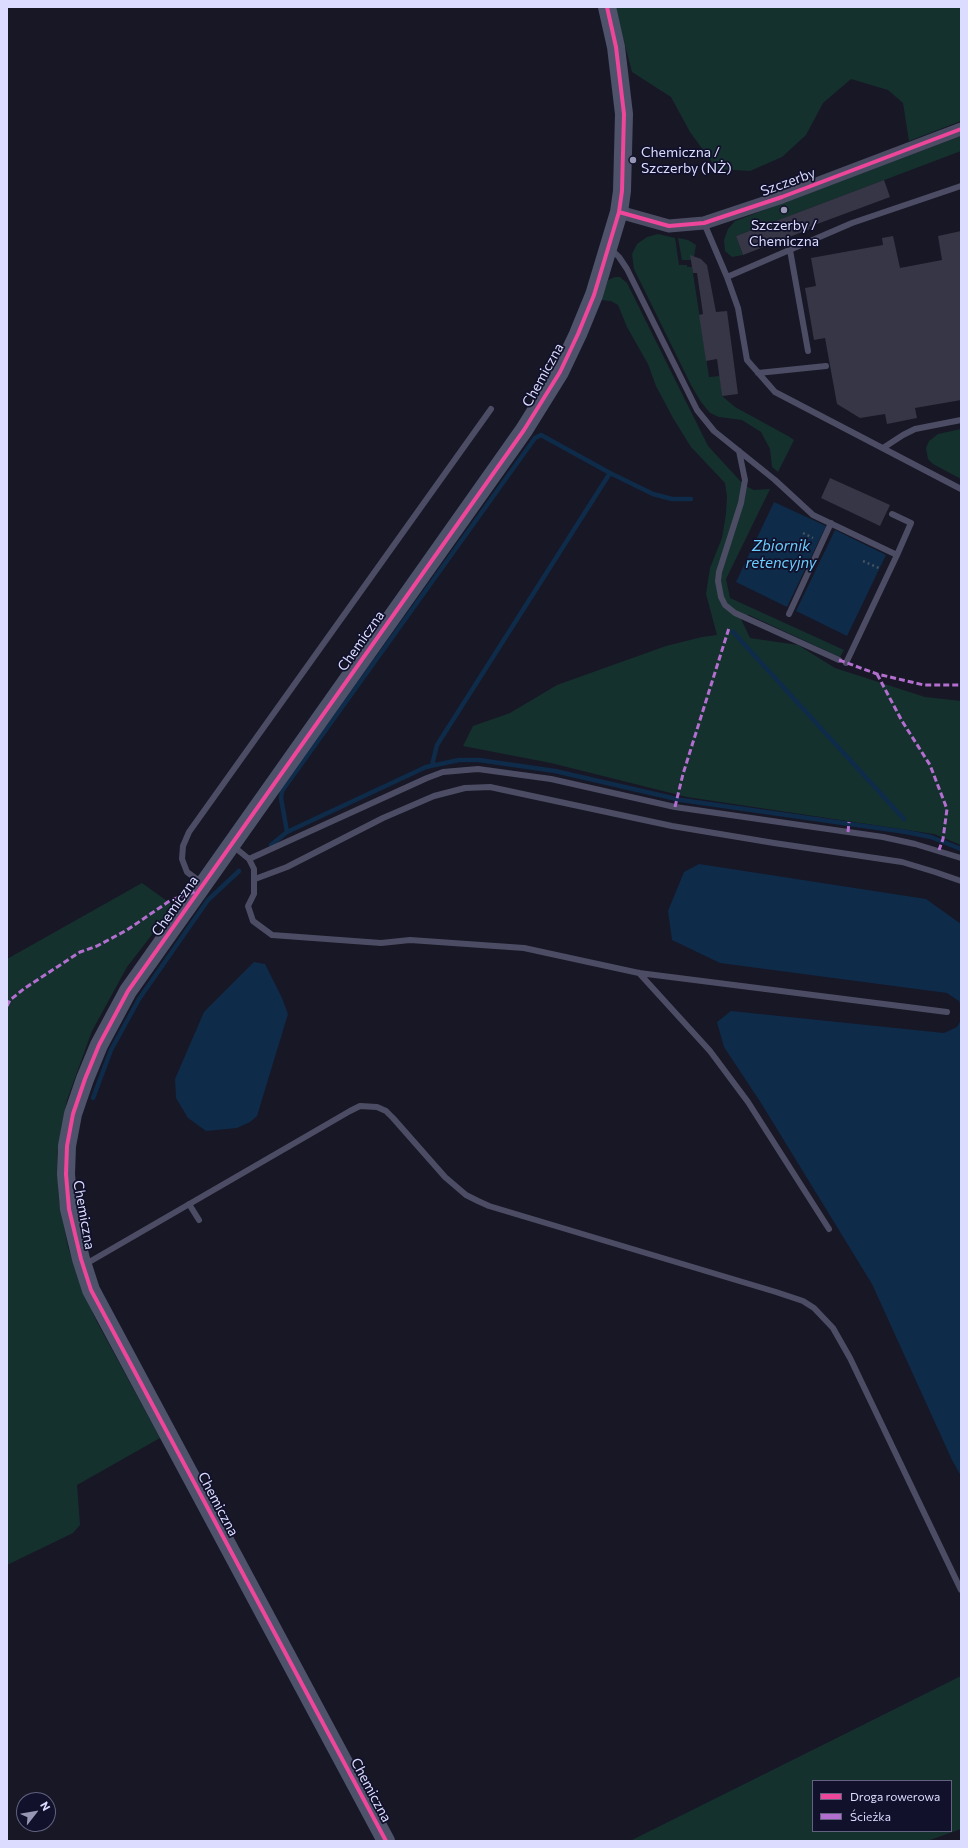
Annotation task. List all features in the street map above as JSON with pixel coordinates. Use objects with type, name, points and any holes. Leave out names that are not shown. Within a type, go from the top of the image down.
[{"type":"street","name":"Chemiczna","points":[[386,1841],[91,1290],[83,1266],[69,1209],[66,1174],[67,1146],[73,1114],[88,1072],[113,1017],[128,991],[536,411],[560,372],[594,295],[619,212],[624,154],[624,114],[619,67],[607,7]]},
{"type":"street","name":"Szczerby","points":[[619,212],[669,226],[704,223],[782,197],[961,129]]},
{"type":"lane","points":[[727,277],[852,223],[961,186]]},
{"type":"lane","points":[[704,223],[727,277],[738,308],[747,360],[775,392],[961,489]]},
{"type":"lane","points":[[608,246],[619,257],[627,269],[696,410],[714,431],[775,480],[813,515],[897,555]]},
{"type":"lane","points":[[790,250],[808,351]]},
{"type":"lane","points":[[758,373],[826,366]]},
{"type":"lane","points":[[203,884],[187,872],[182,859],[183,846],[188,832],[491,409]]},
{"type":"lane","points":[[883,448],[915,429],[961,420]]},
{"type":"lane","points":[[739,451],[746,480],[741,504],[719,572],[718,581],[721,597],[725,604],[735,613],[839,660]]},
{"type":"lane","points":[[846,662],[889,573],[911,523],[892,514]]},
{"type":"lane","points":[[789,614],[831,523]]},
{"type":"lane","points":[[249,859],[427,778],[443,772],[478,769],[551,779],[675,807],[883,837],[944,852],[961,858]]},
{"type":"lane","points":[[255,879],[287,868],[382,818],[434,796],[465,788],[490,787],[672,826],[774,844],[902,862],[961,881]]},
{"type":"lane","points":[[231,845],[249,859],[254,869],[254,894],[248,906],[253,921],[272,935],[381,943],[410,940],[524,948],[639,973],[947,1012]]},
{"type":"lane","points":[[639,973],[679,1016],[748,1102],[829,1229]]},
{"type":"lane","points":[[83,1266],[350,1111],[360,1106],[377,1107],[386,1111],[393,1118],[446,1177],[466,1195],[478,1201],[489,1206],[769,1289],[803,1302],[814,1308],[832,1328],[847,1353],[961,1590]]},
{"type":"lane","points":[[189,1204],[199,1220]]},
{"type":"path","points":[[863,561],[889,573]]},
{"type":"green space","points":[[615,7],[961,7],[961,121],[909,141],[903,103],[888,90],[851,79],[823,103],[806,135],[782,157],[750,171],[717,169],[690,132],[671,97],[632,72]]},
{"type":"green space","points":[[961,136],[961,151],[736,236],[743,255],[732,257],[725,251],[724,240],[728,229],[735,221]]},
{"type":"green space","points":[[658,234],[675,238],[679,265],[687,265],[687,267],[692,267],[709,377],[720,376],[722,396],[735,407],[794,440],[778,472],[772,467],[770,449],[761,432],[742,420],[719,417],[710,413],[701,402],[691,385],[634,269],[632,254],[637,244],[647,237]]},
{"type":"green space","points":[[678,238],[688,240],[696,245],[694,257],[691,260],[682,260]]},
{"type":"green space","points":[[615,277],[620,277],[627,283],[708,446],[744,485],[754,490],[770,489],[726,579],[730,598],[844,650],[840,657],[749,615],[743,615],[741,616],[741,619],[750,638],[798,645],[835,668],[925,697],[961,701],[961,845],[934,834],[687,797],[551,763],[463,746],[473,726],[510,713],[557,685],[666,646],[702,637],[717,635],[706,594],[710,568],[722,538],[727,497],[725,483],[691,447],[673,418],[656,386],[648,364],[627,327],[618,305],[611,301],[600,300],[608,280]]},
{"type":"green space","points":[[961,429],[961,479],[933,464],[928,459],[926,448],[929,441],[938,434]]},
{"type":"green space","points":[[142,883],[174,906],[127,967],[92,1031],[67,1100],[57,1153],[59,1201],[68,1247],[81,1287],[97,1322],[160,1438],[77,1485],[80,1525],[73,1533],[7,1565],[7,959]]},
{"type":"green space","points":[[961,1676],[961,1829],[927,1841],[630,1841]]},
{"type":"water","name":"Zbiornik retencyjny","points":[[774,502],[826,526],[787,607],[736,582]]},
{"type":"water","name":"Zbiornik retencyjny","points":[[835,530],[886,555],[847,636],[796,611]]},
{"type":"water","points":[[699,864],[926,899],[961,924],[961,1007],[959,1001],[947,993],[720,963],[672,940],[668,911],[684,872]]},
{"type":"water","points":[[254,962],[265,964],[282,998],[288,1014],[257,1116],[250,1122],[237,1128],[206,1131],[188,1118],[176,1098],[175,1079],[204,1012]]},
{"type":"water","points":[[731,1011],[944,1033],[957,1027],[961,1020],[961,1476],[952,1460],[872,1284],[761,1103],[724,1047],[717,1022]]},
{"type":"building","points":[[884,180],[890,197],[809,227],[810,229],[743,255],[736,236]]},
{"type":"building","points":[[961,231],[961,400],[915,408],[917,418],[887,424],[885,414],[860,418],[837,404],[825,338],[814,340],[805,288],[816,286],[811,258],[883,245],[882,238],[893,236],[900,268],[942,260],[938,236]]},
{"type":"building","points":[[690,255],[701,259],[707,265],[716,312],[727,311],[738,394],[722,396],[717,359],[706,361],[699,315],[703,314],[697,273],[693,273]]},
{"type":"building","points":[[830,478],[890,505],[880,526],[821,498]]},
{"type":"waterway","points":[[287,832],[281,798],[282,791],[535,438],[541,435],[610,473],[653,494],[672,499],[691,499]]},
{"type":"waterway","points":[[432,765],[437,745],[610,473]]},
{"type":"waterway","points":[[733,632],[904,819]]},
{"type":"waterway","points":[[271,845],[287,832],[426,767],[459,760],[479,760],[555,771],[681,800],[906,832],[931,837],[961,849]]},
{"type":"waterway","points":[[93,1098],[111,1050],[139,999],[208,900],[239,871]]},
{"type":"marked path","points":[[675,807],[683,774],[729,628]]},
{"type":"marked path","points":[[839,660],[877,674],[924,685],[961,685]]},
{"type":"marked path","points":[[877,674],[902,721],[930,765],[947,809],[943,839],[939,850]]},
{"type":"marked path","points":[[848,832],[849,822]]},
{"type":"marked path","points":[[7,1006],[10,1000],[25,988],[80,952],[97,946],[127,930],[171,900],[197,891]]},
{"type":"cycle path","points":[[386,1841],[91,1290],[81,1259],[69,1209],[66,1174],[67,1146],[73,1114],[85,1079],[99,1045],[128,991],[524,430],[560,372],[594,295],[619,212],[622,191],[624,114],[616,47],[607,7]]},
{"type":"cycle path","points":[[619,212],[669,226],[704,223],[782,197],[961,129]]},
{"type":"place","name":"Chemiczna / Szczerby (NŻ)","points":[[633,160]]},
{"type":"place","name":"Szczerby / Chemiczna","points":[[784,210]]}]
